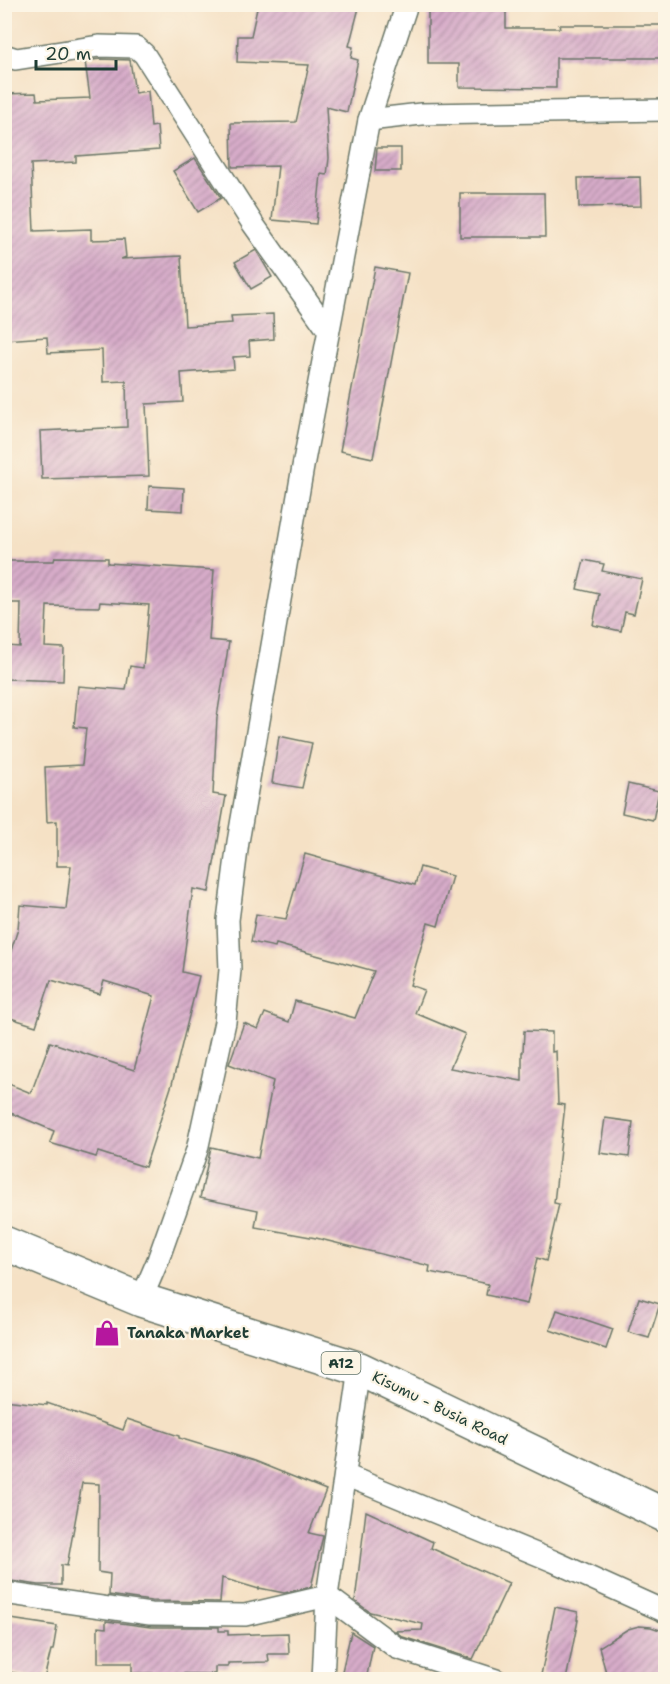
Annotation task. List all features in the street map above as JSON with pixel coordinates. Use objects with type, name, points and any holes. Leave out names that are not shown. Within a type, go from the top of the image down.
[{"type":"highway","name":"Kisumu - Busia Road","points":[[4,1243],[141,1300],[360,1369],[666,1516]]},
{"type":"street","points":[[141,1300],[158,1260],[197,1150],[225,1022],[230,970],[228,920],[238,842],[328,330],[369,120],[407,4]]},
{"type":"street","points":[[4,55],[16,59],[99,46],[136,46],[144,54],[253,224],[328,330]]},
{"type":"street","points":[[369,120],[421,114],[666,110]]},
{"type":"street","points":[[323,1680],[327,1596],[360,1369]]},
{"type":"street","points":[[345,1474],[553,1561],[666,1612]]},
{"type":"street","points":[[4,1593],[150,1614],[245,1615],[327,1596],[398,1648],[496,1680]]},
{"type":"building","points":[[258,4],[360,4],[349,46],[353,47],[351,58],[358,60],[347,112],[326,107],[329,158],[327,175],[321,174],[316,224],[272,220],[278,166],[232,167],[231,123],[296,122],[309,65],[237,62],[238,36],[251,36]]},
{"type":"building","points":[[428,4],[506,4],[506,28],[560,28],[559,25],[666,25],[666,58],[556,58],[556,88],[459,87],[459,64],[428,64]]},
{"type":"building","points":[[130,60],[135,93],[148,91],[151,127],[157,126],[159,150],[76,156],[76,162],[31,164],[34,231],[91,229],[91,240],[124,239],[126,257],[121,259],[181,256],[185,326],[232,323],[231,316],[273,314],[274,339],[249,341],[250,356],[233,357],[234,369],[181,373],[183,402],[146,404],[149,476],[42,479],[40,431],[127,427],[126,381],[103,382],[102,350],[48,353],[47,337],[4,340],[4,94],[36,93],[37,100],[90,98],[85,61]]},
{"type":"building","points":[[377,148],[401,148],[401,171],[375,171]]},
{"type":"building","points":[[195,158],[221,198],[198,212],[173,171]]},
{"type":"building","points":[[640,177],[641,206],[579,207],[578,178]]},
{"type":"building","points":[[460,193],[544,193],[545,237],[460,237]]},
{"type":"building","points":[[256,250],[272,277],[251,289],[235,262]]},
{"type":"building","points":[[375,267],[408,273],[373,458],[340,451]]},
{"type":"building","points":[[149,486],[184,488],[183,511],[148,509]]},
{"type":"building","points":[[55,557],[108,558],[108,563],[214,570],[209,640],[229,642],[217,717],[213,794],[226,796],[209,892],[193,889],[182,972],[199,976],[172,1084],[145,1167],[98,1152],[96,1157],[50,1143],[54,1131],[4,1110],[4,1082],[31,1093],[50,1042],[134,1070],[154,996],[104,981],[100,994],[51,980],[36,1026],[4,1016],[4,972],[18,929],[20,905],[66,909],[71,866],[57,866],[57,821],[47,822],[45,767],[82,765],[86,728],[74,727],[78,686],[126,690],[130,666],[143,668],[149,605],[100,602],[99,607],[47,606],[45,647],[64,648],[63,681],[6,679],[7,646],[20,647],[21,603],[9,603],[9,594],[4,594],[4,561],[54,561]]},
{"type":"building","points":[[584,560],[604,564],[602,571],[642,579],[634,614],[625,612],[621,631],[593,625],[599,594],[577,589]]},
{"type":"building","points":[[279,736],[312,743],[302,788],[272,783]]},
{"type":"building","points":[[628,784],[659,791],[653,820],[622,813]]},
{"type":"building","points":[[305,854],[415,885],[420,867],[452,876],[438,926],[428,923],[410,985],[424,990],[415,1013],[465,1034],[450,1068],[522,1081],[524,1031],[552,1032],[552,1052],[556,1051],[558,1104],[565,1105],[554,1203],[559,1204],[546,1261],[537,1258],[527,1304],[486,1295],[488,1284],[429,1272],[430,1266],[316,1238],[255,1227],[258,1210],[200,1198],[211,1147],[258,1158],[273,1081],[229,1064],[244,1023],[258,1029],[265,1013],[289,1022],[295,1001],[355,1018],[374,971],[276,944],[275,947],[251,942],[256,914],[286,919]]},
{"type":"building","points":[[605,1118],[633,1122],[629,1157],[600,1153]]},
{"type":"building","points":[[639,1298],[660,1304],[649,1338],[628,1332]]},
{"type":"building","points":[[557,1310],[613,1329],[606,1349],[550,1330]]},
{"type":"building","points":[[4,1400],[47,1405],[47,1403],[123,1430],[127,1419],[254,1461],[326,1490],[309,1533],[323,1536],[311,1587],[284,1593],[259,1589],[222,1578],[220,1602],[151,1601],[109,1595],[110,1574],[98,1572],[99,1484],[82,1483],[67,1566],[61,1565],[61,1585],[39,1585],[4,1580]]},
{"type":"building","points":[[366,1511],[433,1542],[431,1548],[509,1583],[473,1659],[403,1637],[395,1631],[422,1630],[423,1624],[370,1612],[355,1601]]},
{"type":"building","points":[[555,1607],[578,1612],[566,1680],[541,1675]]},
{"type":"building","points":[[4,1618],[57,1626],[53,1650],[51,1650],[44,1679],[4,1671]]},
{"type":"building","points":[[106,1621],[150,1627],[219,1627],[219,1631],[228,1631],[228,1635],[288,1633],[289,1654],[268,1654],[269,1662],[228,1663],[228,1667],[215,1667],[215,1674],[132,1673],[132,1663],[98,1663],[98,1627],[106,1628]]},
{"type":"building","points":[[639,1626],[666,1632],[666,1680],[608,1680],[599,1647],[628,1629]]},
{"type":"building","points":[[351,1632],[373,1646],[366,1680],[340,1680]]},
{"type":"place","name":"Tanaka Market","points":[[107,1333]]}]
